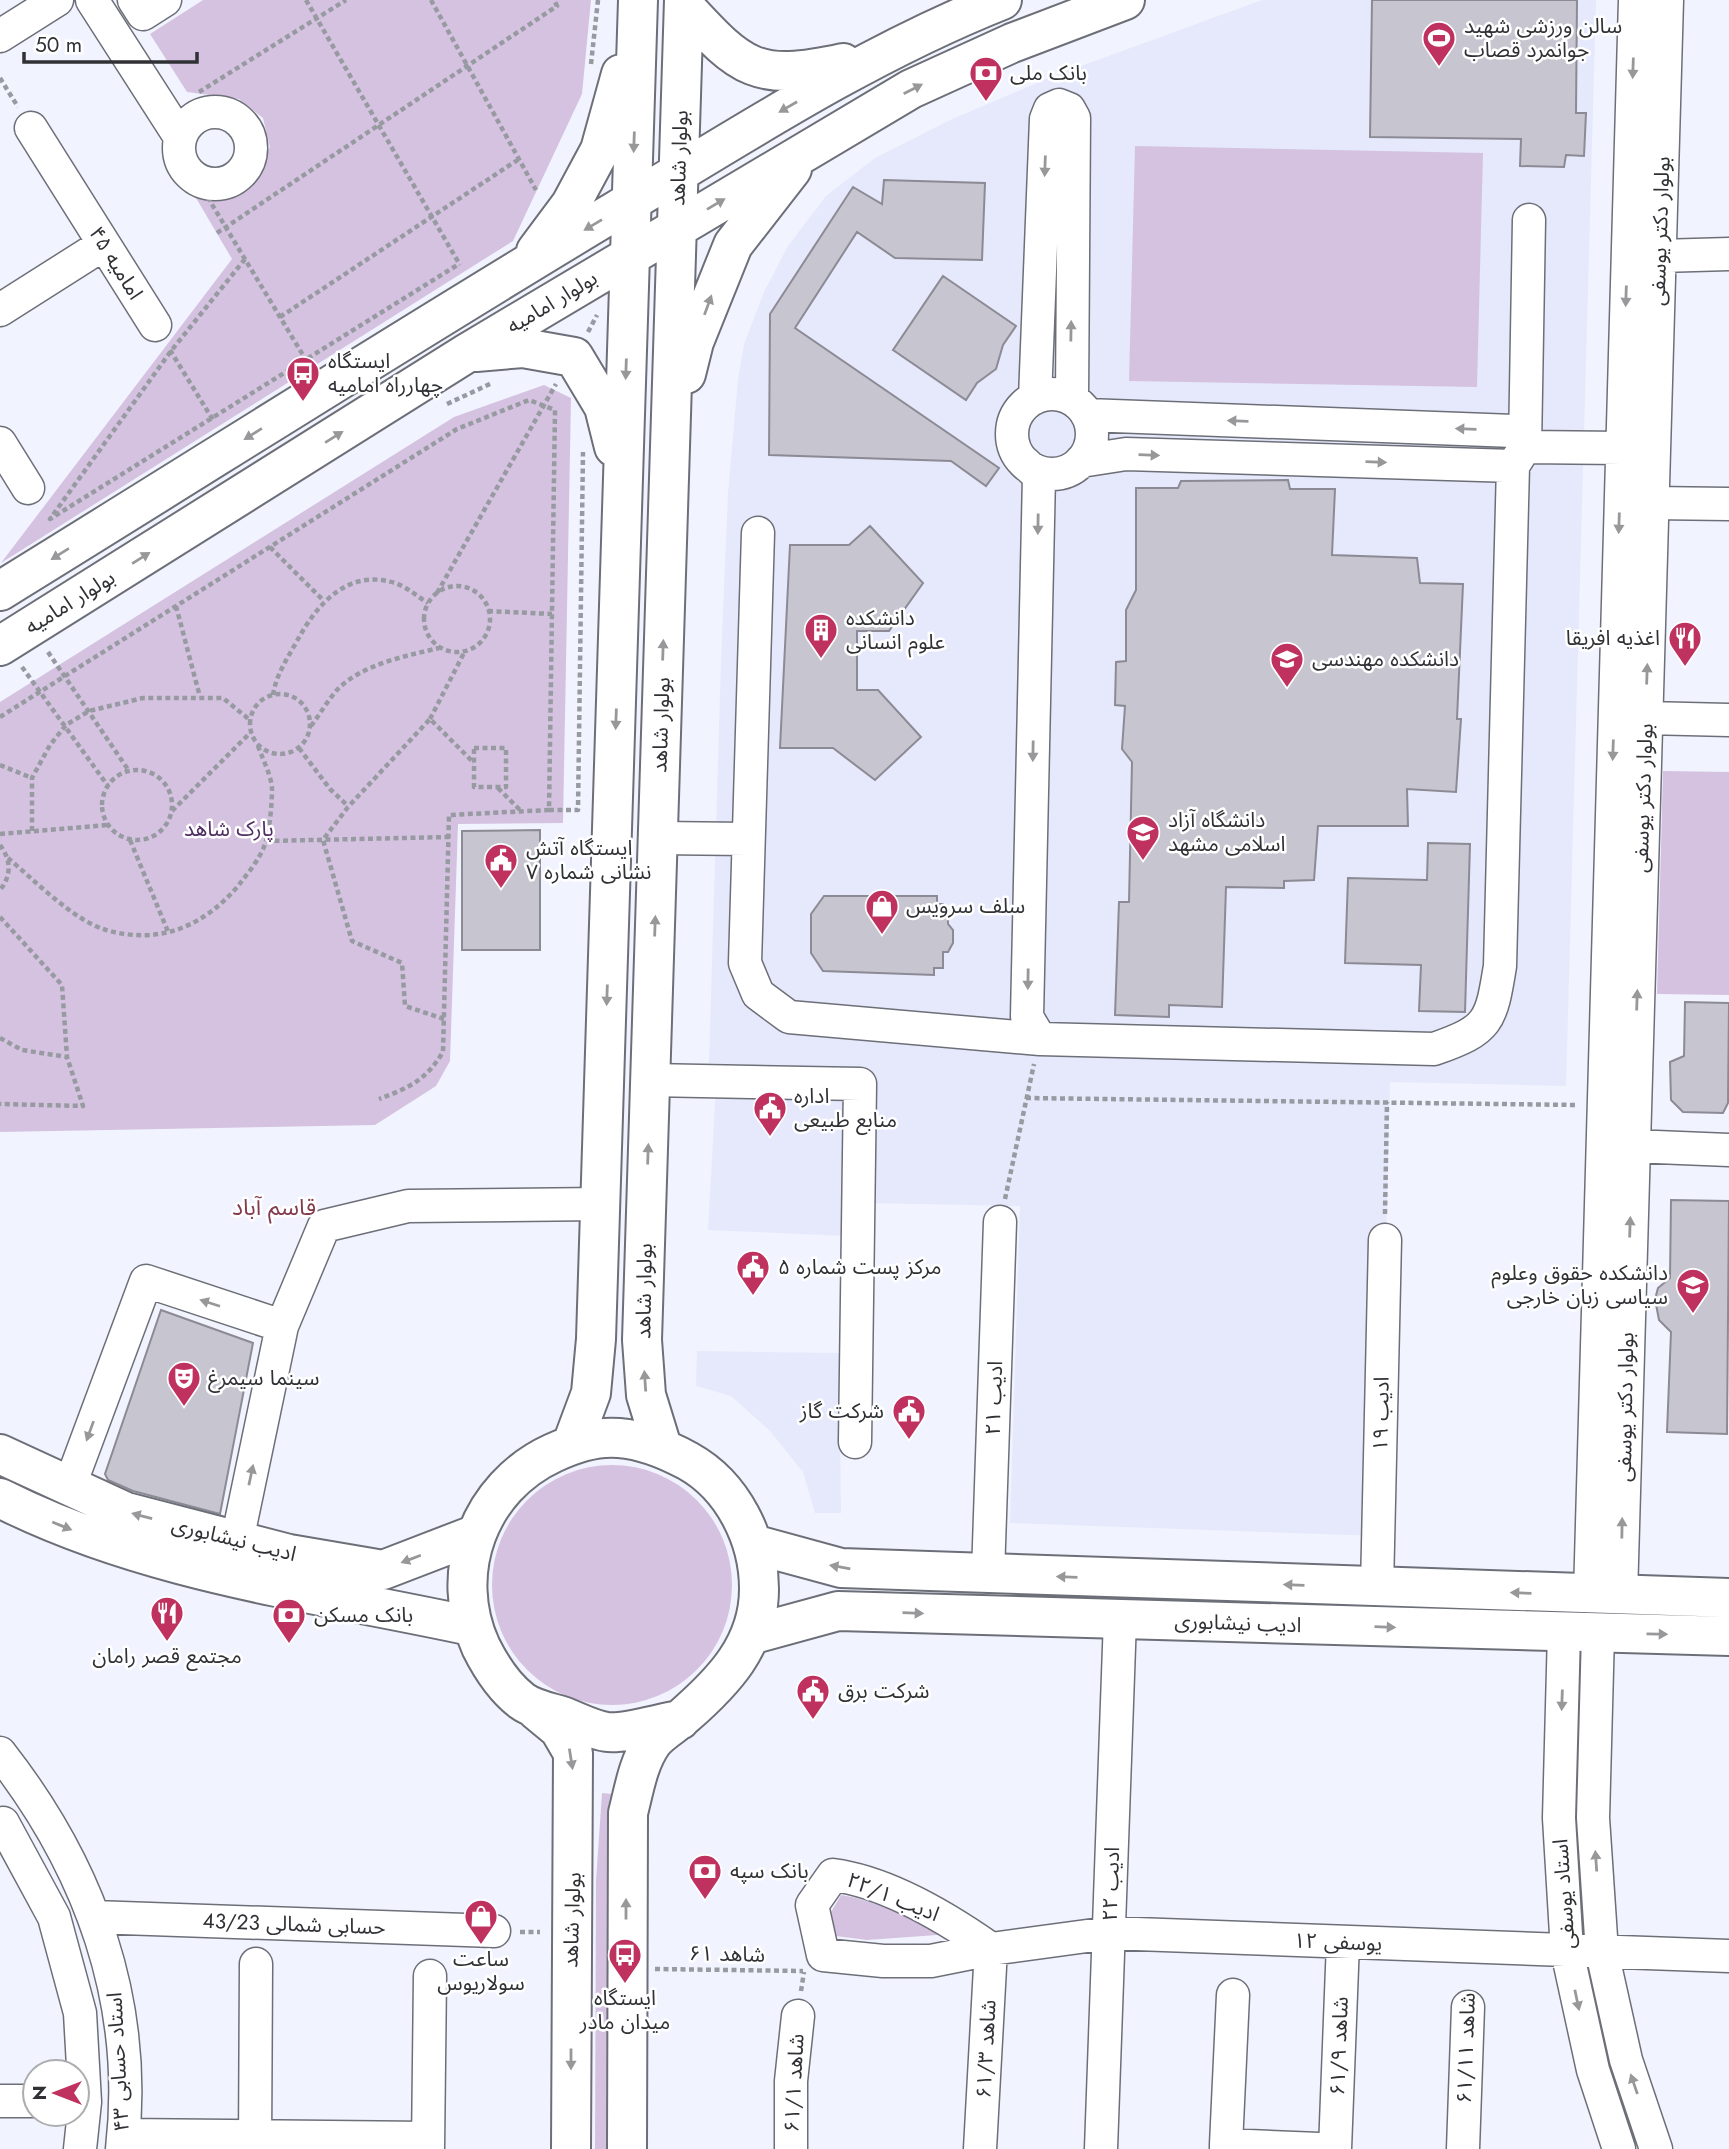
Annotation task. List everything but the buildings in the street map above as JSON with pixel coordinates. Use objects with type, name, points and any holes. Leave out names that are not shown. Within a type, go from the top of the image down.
[{"type":"main road","points":[[0,591],[59,534],[221,433],[526,265],[792,105],[893,51],[1002,0]]},
{"type":"main road","name":"بولوار امامیه","points":[[16,663],[467,353],[676,228],[911,89],[1012,43],[1125,0]]},
{"type":"main road","points":[[684,3],[723,49],[755,68],[796,74],[893,51]]},
{"type":"main road","name":"بولوار شاهد","points":[[662,1447],[646,1395],[642,1340],[684,3]]},
{"type":"main road","points":[[572,1444],[591,1393],[596,1339],[638,4]]},
{"type":"main road","points":[[526,265],[571,204],[600,150],[638,4]]},
{"type":"main road","points":[[670,441],[694,342],[733,245],[810,148]]},
{"type":"main road","points":[[467,353],[523,348],[574,357],[604,407],[623,484]]},
{"type":"main road","name":"بولوار شاهد","points":[[571,2149],[573,1753],[559,1729],[522,1701],[491,1667],[471,1626],[466,1580],[474,1535],[497,1494],[530,1463],[572,1444],[617,1438],[662,1447],[702,1469],[734,1503],[753,1544],[759,1590],[750,1635],[728,1675],[680,1720]]},
{"type":"main road","name":"ادیب نیشابوری","points":[[0,1454],[126,1512],[237,1541],[383,1570],[474,1535]]},
{"type":"main road","name":"ادیب نیشابوری","points":[[0,1498],[114,1546],[284,1589],[471,1626]]},
{"type":"main road","name":"ادیب نیشابوری","points":[[753,1544],[841,1569],[1729,1598]]},
{"type":"main road","name":"ادیب نیشابوری","points":[[750,1635],[838,1611],[1729,1636]]},
{"type":"main road","points":[[532,1706],[607,1732],[680,1720]]},
{"type":"main road","points":[[627,2149],[625,1969],[628,1813],[638,1773],[652,1742],[680,1720]]},
{"type":"street","points":[[0,36],[57,0]]},
{"type":"street","points":[[92,0],[180,137]]},
{"type":"street","points":[[134,0],[142,14],[165,0]]},
{"type":"street","name":"بولوار دکتر یوسفی","points":[[1605,1596],[1602,1106],[1635,0]]},
{"type":"street","name":"بولوار دکتر یوسفی","points":[[1605,1596],[1632,1146],[1667,0]]},
{"type":"street","points":[[1035,398],[1046,119],[1050,109],[1059,105],[1069,109],[1074,118],[1080,407],[1091,439],[1072,467],[1061,475],[1049,1015],[1040,1039]]},
{"type":"street","points":[[211,111],[226,113],[238,120],[247,131],[251,144],[250,159],[243,172],[232,181],[218,185],[204,183],[192,177],[178,152],[180,137],[186,125],[211,111]]},
{"type":"street","name":"امامیه ۴۵","points":[[31,128],[163,338]]},
{"type":"street","points":[[758,533],[744,963],[758,994],[789,1017],[1040,1039],[1434,1049],[1461,1040],[1480,1028],[1493,1009],[1500,966],[1529,220]]},
{"type":"street","points":[[1,306],[104,244]]},
{"type":"street","points":[[1660,256],[1729,254]]},
{"type":"street","points":[[1040,1039],[1027,1017],[1039,476],[1016,452],[1013,427],[1025,405],[1047,394],[1080,407],[1514,431],[1519,457]]},
{"type":"street","points":[[0,443],[28,488]]},
{"type":"street","points":[[1024,462],[1042,473],[1126,454],[1519,457],[1622,448]]},
{"type":"street","points":[[1652,503],[1729,505]]},
{"type":"street","points":[[1646,718],[1729,720]]},
{"type":"street","points":[[658,838],[746,839]]},
{"type":"street","points":[[650,1080],[860,1084],[855,1442]]},
{"type":"street","points":[[1632,1146],[1729,1150]]},
{"type":"street","points":[[237,1541],[282,1326],[324,1226],[408,1206],[601,1205]]},
{"type":"street","name":"ادیب ۲۱","points":[[988,1574],[1000,1222]]},
{"type":"street","name":"ادیب ۱۹","points":[[1377,1588],[1385,1240]]},
{"type":"street","points":[[70,1485],[146,1281],[282,1326]]},
{"type":"street","name":"ادیب ۲۲","points":[[1101,2149],[1119,1619]]},
{"type":"street","name":"استاد یوسفی","points":[[1581,1633],[1559,1818],[1567,1951],[1593,2070],[1619,2149]]},
{"type":"street","name":"استاد یوسفی","points":[[1581,1633],[1602,1952],[1626,2060],[1656,2149]]},
{"type":"street","name":"استاد حسابی ۴۳","points":[[0,1753],[36,1798],[64,1850],[94,1917],[118,1995],[125,2102],[123,2142]]},
{"type":"street","points":[[0,1825],[3,1823],[54,1917],[80,2013],[81,2058]]},
{"type":"street","name":"ادیب ۲۲/۱","points":[[823,1955],[812,1905],[833,1875],[853,1877],[949,1919],[991,1949]]},
{"type":"street","name":"حسابی شمالی 43/23","points":[[94,1917],[494,1931]]},
{"type":"street","points":[[823,1955],[883,1961],[932,1961],[991,1949],[1109,1933]]},
{"type":"street","name":"یوسفی ۱۲","points":[[1109,1933],[1729,1956]]},
{"type":"street","name":"شاهد ۶۱/۹","points":[[1335,2149],[1343,1942]]},
{"type":"street","name":"شاهد ۶۱/۳","points":[[980,2149],[991,1949]]},
{"type":"street","points":[[255,2143],[256,1964]]},
{"type":"street","points":[[123,2142],[428,2143],[430,1976]]},
{"type":"street","points":[[1233,1995],[1226,2147],[1319,2149]]},
{"type":"street","name":"شاهد ۶۱/۱۱","points":[[1463,2149],[1468,2007]]},
{"type":"street","name":"شاهد ۶۱/۱","points":[[791,2149],[791,2081],[798,2016]]},
{"type":"street","points":[[0,2101],[21,2101]]},
{"type":"street","points":[[91,2102],[125,2102]]},
{"type":"street","points":[[80,2128],[80,2149]]},
{"type":"path","points":[[306,0],[464,271]]},
{"type":"path","points":[[199,92],[346,0]]},
{"type":"path","points":[[431,0],[536,190]]},
{"type":"path","points":[[217,233],[557,6],[554,0]]},
{"type":"path","points":[[0,78],[31,128]]},
{"type":"path","points":[[280,317],[519,159]]},
{"type":"path","points":[[192,177],[226,227],[311,367]]},
{"type":"path","points":[[59,534],[163,338],[245,259]]},
{"type":"path","points":[[59,534],[221,433],[306,359],[460,264]]},
{"type":"path","points":[[440,648],[426,632],[424,622],[428,603],[437,593],[542,405],[574,357],[599,312]]},
{"type":"path","points":[[163,338],[221,433]]},
{"type":"path","points":[[441,407],[495,381]]},
{"type":"path","points":[[0,717],[457,429],[529,400],[555,410],[549,810]]},
{"type":"path","points":[[379,1099],[402,1090],[431,1073],[443,1052],[449,815],[578,810],[583,442]]},
{"type":"path","points":[[28,488],[59,534]]},
{"type":"path","points":[[270,547],[324,601]]},
{"type":"path","points":[[272,695],[275,681],[306,625],[324,601],[338,590],[361,580],[396,583],[428,603]]},
{"type":"path","points":[[257,743],[272,753],[281,755],[299,748],[338,689],[361,674],[396,658],[440,648],[465,651],[474,647],[487,632],[488,611],[484,601],[468,588],[446,588],[437,593]]},
{"type":"path","points":[[176,606],[200,697]]},
{"type":"path","points":[[488,611],[552,614]]},
{"type":"path","points":[[39,657],[60,644]]},
{"type":"path","points":[[323,840],[348,807],[430,719],[465,651]]},
{"type":"path","points":[[48,652],[130,771]]},
{"type":"path","points":[[16,663],[41,691],[107,786]]},
{"type":"path","points":[[0,845],[8,858],[66,906],[103,929],[137,937],[169,934],[196,923],[226,899],[251,869],[266,841],[272,786],[251,732],[251,721],[258,704],[272,695],[292,696],[300,701],[310,718],[310,728]]},
{"type":"path","points":[[32,831],[32,778],[50,745],[66,725],[89,711],[143,698],[223,698],[251,721]]},
{"type":"path","points":[[430,719],[474,763]]},
{"type":"path","points":[[0,834],[107,825],[130,840],[141,840],[161,831],[171,812],[251,732]]},
{"type":"path","points":[[299,748],[330,789],[348,807]]},
{"type":"path","points":[[474,748],[506,748],[506,787],[474,787],[474,763],[474,748]]},
{"type":"path","points":[[0,765],[32,778]]},
{"type":"path","points":[[107,825],[101,805],[107,786],[121,774],[130,771],[141,770],[161,780],[171,800],[171,812]]},
{"type":"path","points":[[497,787],[522,812]]},
{"type":"path","points":[[266,841],[449,837]]},
{"type":"path","points":[[130,840],[169,934]]},
{"type":"path","points":[[323,840],[352,941],[402,963],[405,1006],[444,1019]]},
{"type":"path","points":[[0,890],[9,870],[8,858]]},
{"type":"path","points":[[0,917],[62,985],[67,1057],[83,1106],[0,1104]]},
{"type":"path","points":[[0,1038],[23,1050],[67,1057]]},
{"type":"path","points":[[1000,1222],[1040,1039]]},
{"type":"path","points":[[1027,1098],[1602,1106]]},
{"type":"path","points":[[1385,1240],[1387,1102]]},
{"type":"path","name":"شاهد ۶۱","points":[[625,1969],[804,1971],[823,1955]]},
{"type":"shaded area","name":"دانشگاه آزاد اسلامی مشهد","points":[[1262,0],[1596,0],[1566,1086],[1390,1082],[1378,1536],[1010,1523],[1020,1206],[866,1203],[867,1070],[709,1063],[728,493],[738,379],[744,344],[764,292],[788,246],[826,196],[875,158],[950,120],[1051,77]]},
{"type":"shaded area","points":[[716,1087],[850,1094],[846,1236],[708,1230]]},
{"type":"shaded area","points":[[697,1351],[839,1353],[841,1513],[815,1513],[803,1472],[770,1431],[731,1396],[696,1386]]},
{"type":"green space","points":[[203,0],[591,0],[582,94],[513,241],[1,563],[232,259],[189,186],[219,190],[239,187],[247,182],[270,147],[263,118],[239,99],[187,92],[150,34]]},
{"type":"green space","points":[[1135,146],[1483,153],[1477,387],[1129,381]]},
{"type":"green space","name":"پارک شاهد","points":[[544,385],[571,398],[563,823],[458,824],[450,1061],[436,1086],[375,1125],[0,1132],[0,702],[454,417]]},
{"type":"green space","points":[[1663,771],[1729,772],[1729,995],[1657,994]]},
{"type":"green space","points":[[612,1465],[658,1475],[697,1500],[722,1539],[732,1585],[722,1631],[697,1670],[658,1695],[612,1705],[566,1695],[527,1670],[502,1631],[492,1585],[502,1539],[527,1500],[566,1475]]},
{"type":"green space","points":[[602,1793],[612,1794],[610,2149],[595,2149],[596,1881]]},
{"type":"green space","points":[[841,1895],[882,1906],[951,1934],[867,1940],[828,1935],[831,1912]]},
{"type":"place","name":"سالن ورزشی شهید جوانمرد قصاب","points":[[1439,68]]},
{"type":"place","name":"بانک ملی","points":[[986,103]]},
{"type":"place","name":"ایستگاه چهارراه امامیه","points":[[303,403]]},
{"type":"place","name":"دانشکده علوم انسانی","points":[[821,660]]},
{"type":"place","name":"اغذیه افریقا","points":[[1685,668]]},
{"type":"place","name":"دانشکده مهندسی","points":[[1287,689]]},
{"type":"place","name":"دانشگاه آزاد اسلامی مشهد","points":[[1143,862]]},
{"type":"place","name":"ایستگاه آتش نشانی شماره ۷","points":[[501,890]]},
{"type":"place","name":"سلف سرویس","points":[[882,936]]},
{"type":"place","name":"اداره منابع طبیعی","points":[[770,1138]]},
{"type":"place","name":"مرکز پست شماره ۵","points":[[753,1297]]},
{"type":"place","name":"دانشکده حقوق وعلوم سیاسی زبان خارجی","points":[[1693,1315]]},
{"type":"place","name":"سینما سیمرغ","points":[[184,1408]]},
{"type":"place","name":"شرکت گاز","points":[[909,1441]]},
{"type":"place","name":"مجتمع قصر رامان","points":[[167,1643]]},
{"type":"place","name":"بانک مسکن","points":[[289,1645]]},
{"type":"place","name":"شرکت برق","points":[[813,1721]]},
{"type":"place","name":"بانک سپه","points":[[705,1901]]},
{"type":"place","name":"ساعت سولاریوس","points":[[481,1946]]},
{"type":"place","name":"ایستگاه میدان مادر","points":[[625,1985]]},
{"type":"district","name":"قاسم آباد","points":[[274,1207]]}]
